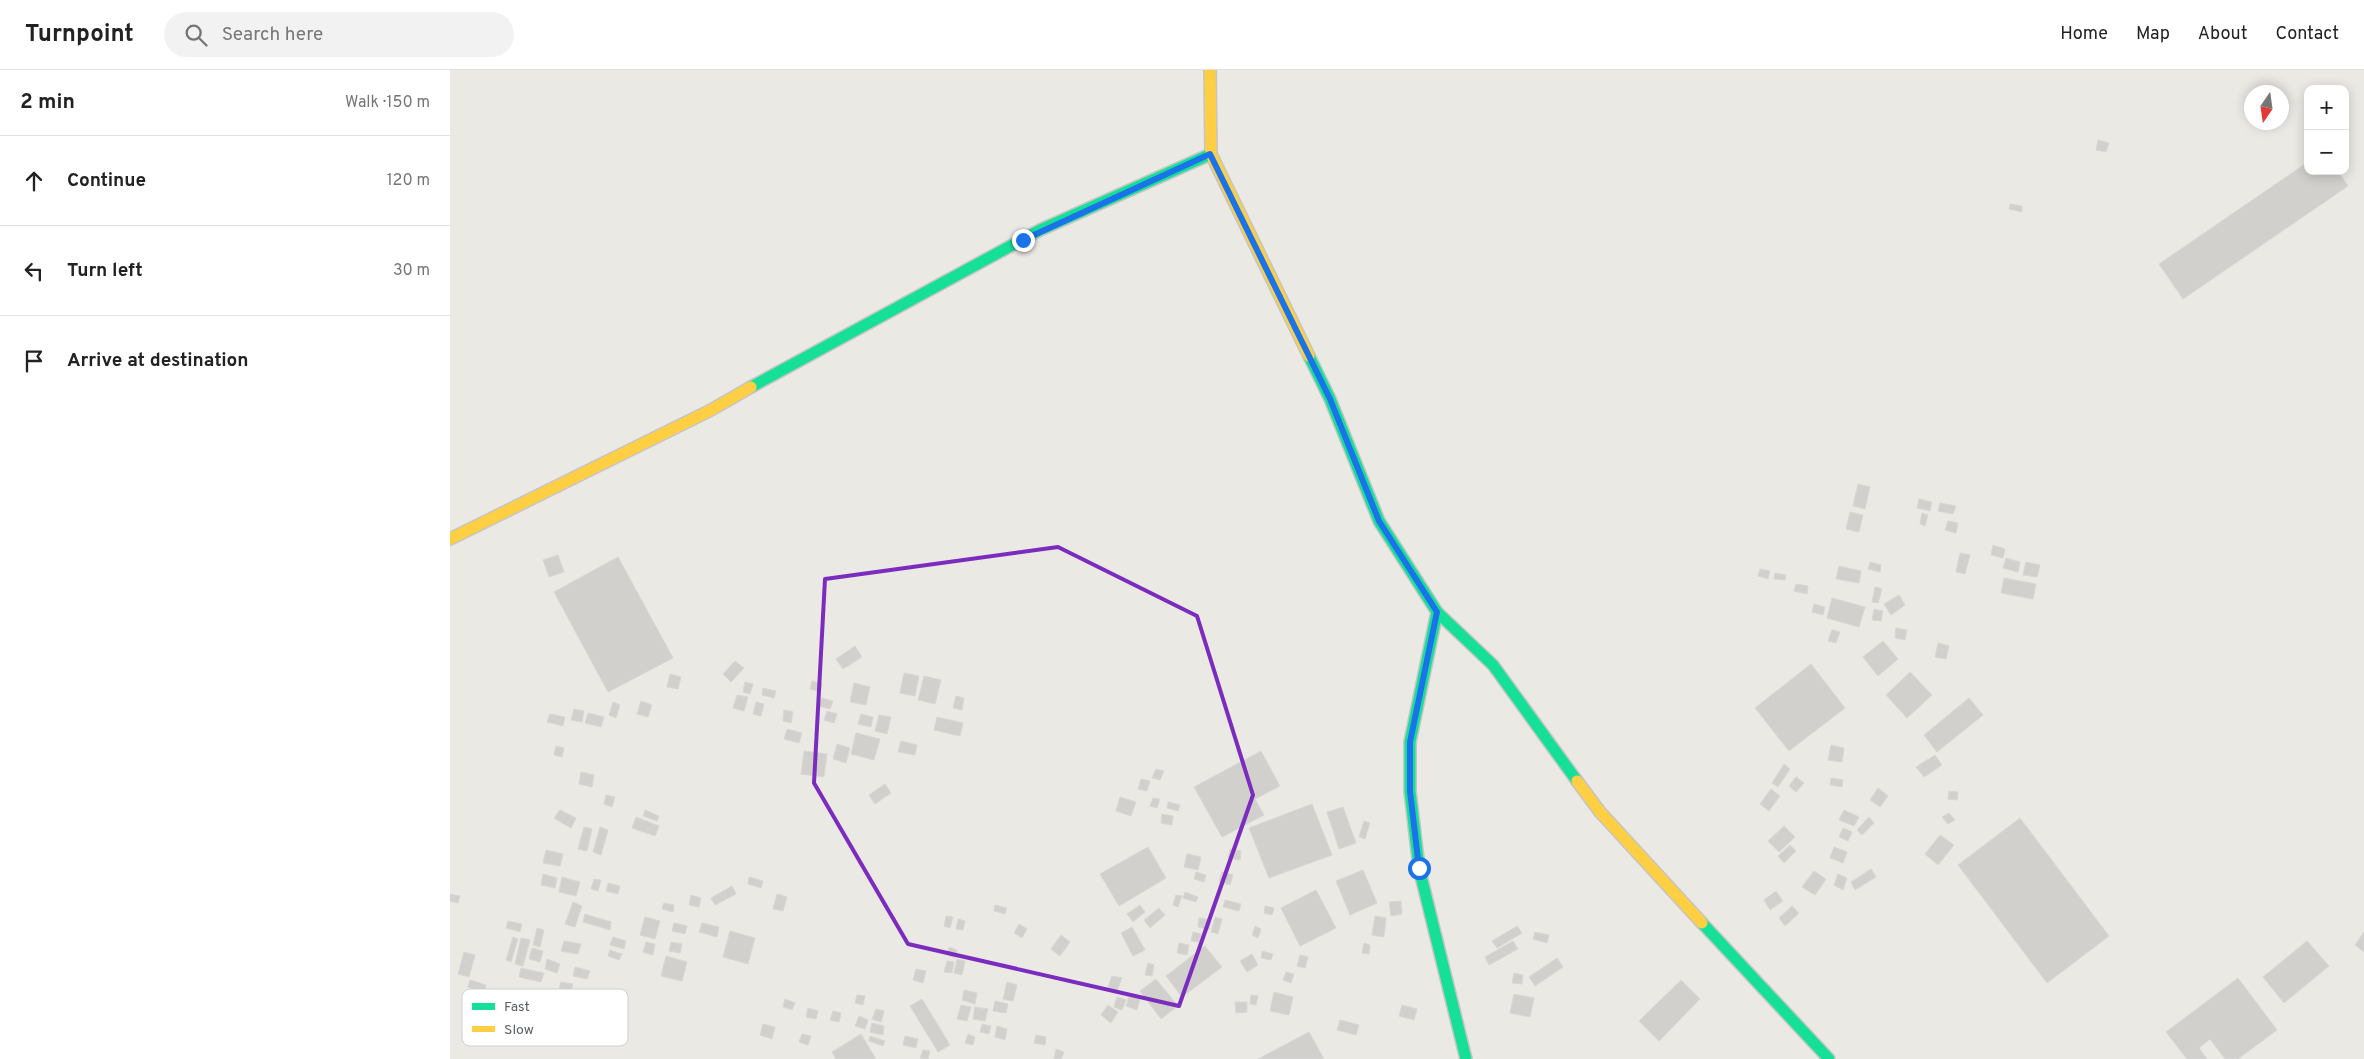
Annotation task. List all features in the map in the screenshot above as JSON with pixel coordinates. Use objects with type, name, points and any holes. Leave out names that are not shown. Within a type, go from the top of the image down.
[{"type":"street","points":[[1210,70],[1210,154],[1330,399],[1379,521],[1437,612],[1492,665],[1600,812],[1811,1042],[1829,1059]]},
{"type":"street","points":[[450,538],[711,410],[796,361],[1040,230],[1210,154]]},
{"type":"street","points":[[1437,612],[1410,742],[1410,791],[1419,868],[1466,1059]]},
{"type":"highlighted area","points":[[1058,547],[1197,616],[1253,795],[1179,1006],[908,944],[814,783],[825,579]]},
{"type":"building","points":[[2098,140],[2109,143],[2106,152],[2096,150]]},
{"type":"building","points":[[2304,165],[2304,175],[2341,175],[2348,186],[2183,299],[2159,264]]},
{"type":"building","points":[[2010,204],[2022,206],[2022,212],[2009,209]]},
{"type":"building","points":[[1858,484],[1870,487],[1865,509],[1853,506]]},
{"type":"building","points":[[1919,499],[1932,502],[1930,511],[1917,508]]},
{"type":"building","points":[[1940,503],[1956,506],[1953,514],[1938,511]]},
{"type":"building","points":[[1850,512],[1863,515],[1859,532],[1846,529]]},
{"type":"building","points":[[1922,513],[1928,515],[1925,526],[1920,524]]},
{"type":"building","points":[[1948,521],[1958,523],[1956,533],[1945,530]]},
{"type":"building","points":[[1993,545],[2005,549],[2003,558],[1991,555]]},
{"type":"building","points":[[1960,553],[1970,555],[1965,574],[1956,572]]},
{"type":"building","points":[[558,555],[564,572],[549,577],[543,560]]},
{"type":"building","points":[[618,557],[673,658],[608,692],[554,592]]},
{"type":"building","points":[[2006,558],[2020,562],[2018,572],[2003,568]]},
{"type":"building","points":[[1870,562],[1881,565],[1880,572],[1868,569]]},
{"type":"building","points":[[2026,562],[2040,565],[2037,577],[2023,575]]},
{"type":"building","points":[[1839,566],[1861,571],[1859,583],[1836,579]]},
{"type":"building","points":[[1760,569],[1770,571],[1768,579],[1758,576]]},
{"type":"building","points":[[1775,573],[1786,575],[1785,580],[1774,579]]},
{"type":"building","points":[[2004,578],[2036,584],[2033,599],[2001,593]]},
{"type":"building","points":[[1796,584],[1808,586],[1807,594],[1794,591]]},
{"type":"building","points":[[1875,587],[1882,589],[1878,603],[1872,602]]},
{"type":"building","points":[[1899,595],[1905,605],[1891,615],[1884,604]]},
{"type":"building","points":[[1832,598],[1865,607],[1859,627],[1827,618]]},
{"type":"building","points":[[1814,604],[1825,607],[1823,615],[1812,612]]},
{"type":"building","points":[[1874,609],[1883,611],[1881,621],[1872,620]]},
{"type":"building","points":[[1896,628],[1907,630],[1905,640],[1895,638]]},
{"type":"building","points":[[1832,630],[1840,632],[1836,643],[1828,641]]},
{"type":"building","points":[[1883,641],[1898,659],[1878,676],[1863,657]]},
{"type":"building","points":[[1938,643],[1949,646],[1946,659],[1935,657]]},
{"type":"building","points":[[855,646],[862,657],[843,669],[836,659]]},
{"type":"building","points":[[735,661],[744,668],[731,682],[723,674]]},
{"type":"building","points":[[1811,664],[1845,708],[1789,751],[1755,708]]},
{"type":"building","points":[[1910,672],[1932,695],[1907,718],[1886,695]]},
{"type":"building","points":[[904,673],[919,676],[915,696],[900,693]]},
{"type":"building","points":[[670,674],[681,677],[678,689],[667,687]]},
{"type":"building","points":[[924,676],[941,680],[935,704],[918,700]]},
{"type":"building","points":[[812,681],[822,684],[820,692],[810,689]]},
{"type":"building","points":[[745,682],[753,684],[750,694],[743,692]]},
{"type":"building","points":[[854,683],[870,687],[866,705],[850,702]]},
{"type":"building","points":[[763,688],[776,691],[774,698],[762,695]]},
{"type":"building","points":[[737,695],[748,697],[744,711],[733,708]]},
{"type":"building","points":[[956,696],[964,698],[962,710],[953,708]]},
{"type":"building","points":[[822,698],[833,701],[830,709],[819,706]]},
{"type":"building","points":[[1969,698],[1983,715],[1937,752],[1924,735]]},
{"type":"building","points":[[641,701],[652,705],[648,717],[637,714]]},
{"type":"building","points":[[613,702],[620,705],[616,718],[609,715]]},
{"type":"building","points":[[756,702],[764,704],[761,716],[753,714]]},
{"type":"building","points":[[574,709],[584,711],[582,722],[571,720]]},
{"type":"building","points":[[784,710],[793,712],[791,723],[783,721]]},
{"type":"building","points":[[827,711],[837,714],[834,723],[824,720]]},
{"type":"building","points":[[588,713],[604,717],[601,727],[585,723]]},
{"type":"building","points":[[550,714],[565,717],[563,726],[547,722]]},
{"type":"building","points":[[861,714],[873,717],[871,727],[858,724]]},
{"type":"building","points":[[879,715],[891,717],[887,734],[875,731]]},
{"type":"building","points":[[937,717],[963,723],[960,736],[934,730]]},
{"type":"building","points":[[787,729],[802,733],[799,743],[784,739]]},
{"type":"building","points":[[856,733],[880,739],[874,760],[851,754]]},
{"type":"building","points":[[901,741],[917,745],[915,755],[898,752]]},
{"type":"building","points":[[837,744],[850,748],[846,763],[833,759]]},
{"type":"building","points":[[1831,745],[1844,748],[1842,762],[1828,760]]},
{"type":"building","points":[[556,746],[564,748],[562,757],[554,755]]},
{"type":"building","points":[[804,751],[827,754],[824,777],[801,774]]},
{"type":"building","points":[[1261,751],[1280,786],[1255,799],[1264,815],[1222,837],[1194,787]]},
{"type":"building","points":[[1935,755],[1942,765],[1924,777],[1916,767]]},
{"type":"building","points":[[1784,764],[1790,769],[1778,787],[1772,783]]},
{"type":"building","points":[[1156,769],[1164,771],[1160,780],[1152,778]]},
{"type":"building","points":[[581,772],[594,775],[592,787],[579,784]]},
{"type":"building","points":[[1796,777],[1804,783],[1796,792],[1789,786]]},
{"type":"building","points":[[1831,778],[1843,780],[1842,787],[1830,785]]},
{"type":"building","points":[[1141,779],[1150,781],[1147,791],[1138,789]]},
{"type":"building","points":[[885,784],[891,793],[875,804],[869,795]]},
{"type":"building","points":[[1878,788],[1888,796],[1880,807],[1870,800]]},
{"type":"building","points":[[1771,789],[1780,796],[1769,811],[1760,804]]},
{"type":"building","points":[[1949,791],[1958,792],[1957,800],[1948,799]]},
{"type":"building","points":[[606,795],[615,797],[612,807],[604,804]]},
{"type":"building","points":[[1120,797],[1136,802],[1131,816],[1116,811]]},
{"type":"building","points":[[1153,798],[1160,799],[1157,808],[1150,806]]},
{"type":"building","points":[[1168,802],[1180,805],[1178,811],[1167,808]]},
{"type":"building","points":[[1312,804],[1332,855],[1269,878],[1249,828]]},
{"type":"building","points":[[1343,807],[1356,843],[1339,849],[1327,812]]},
{"type":"building","points":[[560,810],[576,818],[571,828],[554,818]]},
{"type":"building","points":[[645,810],[659,816],[657,821],[643,816]]},
{"type":"building","points":[[1844,810],[1859,817],[1854,826],[1839,820]]},
{"type":"building","points":[[1949,813],[1955,820],[1948,824],[1942,817]]},
{"type":"building","points":[[1162,814],[1173,816],[1172,825],[1161,823]]},
{"type":"building","points":[[636,817],[659,826],[655,836],[632,828]]},
{"type":"building","points":[[1869,817],[1874,823],[1862,835],[1857,830]]},
{"type":"building","points":[[2020,818],[2109,936],[2047,983],[1958,865]]},
{"type":"building","points":[[1364,821],[1370,823],[1365,839],[1359,837]]},
{"type":"building","points":[[1784,826],[1795,837],[1779,852],[1768,841]]},
{"type":"building","points":[[584,827],[592,829],[587,851],[578,849]]},
{"type":"building","points":[[600,827],[608,830],[601,855],[593,852]]},
{"type":"building","points":[[1843,828],[1852,832],[1848,841],[1839,837]]},
{"type":"building","points":[[1940,835],[1954,845],[1938,865],[1925,854]]},
{"type":"building","points":[[1790,845],[1796,851],[1784,863],[1778,856]]},
{"type":"building","points":[[1148,847],[1166,878],[1119,906],[1100,874]]},
{"type":"building","points":[[1834,847],[1847,852],[1843,863],[1830,858]]},
{"type":"building","points":[[1230,849],[1241,851],[1240,860],[1228,858]]},
{"type":"building","points":[[546,850],[563,854],[560,866],[543,863]]},
{"type":"building","points":[[1187,854],[1201,857],[1198,870],[1184,867]]},
{"type":"building","points":[[1871,869],[1876,877],[1855,890],[1851,882]]},
{"type":"building","points":[[1363,870],[1377,903],[1350,915],[1336,881]]},
{"type":"building","points":[[1814,871],[1826,879],[1815,895],[1802,887]]},
{"type":"building","points":[[1196,872],[1206,875],[1204,882],[1194,879]]},
{"type":"building","points":[[1222,872],[1233,875],[1230,885],[1219,882]]},
{"type":"building","points":[[543,874],[557,878],[555,888],[541,885]]},
{"type":"building","points":[[1838,874],[1847,878],[1843,890],[1834,885]]},
{"type":"building","points":[[562,877],[580,882],[576,896],[559,892]]},
{"type":"building","points":[[749,877],[763,881],[761,888],[748,884]]},
{"type":"building","points":[[594,879],[601,880],[598,891],[591,889]]},
{"type":"building","points":[[608,883],[620,886],[618,894],[606,891]]},
{"type":"building","points":[[732,886],[736,894],[715,905],[711,898]]},
{"type":"building","points":[[1316,890],[1336,928],[1300,946],[1281,908]]},
{"type":"building","points":[[1776,891],[1783,901],[1770,910],[1764,900]]},
{"type":"building","points":[[1185,892],[1198,897],[1196,902],[1183,898]]},
{"type":"building","points":[[450,894],[460,896],[458,903],[450,901]]},
{"type":"building","points":[[777,894],[787,897],[783,911],[773,909]]},
{"type":"building","points":[[691,895],[701,898],[699,907],[689,905]]},
{"type":"building","points":[[1176,895],[1182,896],[1178,907],[1173,905]]},
{"type":"building","points":[[1225,900],[1241,904],[1239,911],[1223,907]]},
{"type":"building","points":[[1401,901],[1402,914],[1391,916],[1389,902]]},
{"type":"building","points":[[573,902],[582,906],[575,927],[565,924]]},
{"type":"building","points":[[664,903],[674,905],[673,912],[662,909]]},
{"type":"building","points":[[995,905],[1007,908],[1005,914],[994,911]]},
{"type":"building","points":[[1140,905],[1145,912],[1133,922],[1127,914]]},
{"type":"building","points":[[1265,906],[1274,908],[1272,915],[1264,913]]},
{"type":"building","points":[[1792,906],[1799,913],[1785,926],[1779,918]]},
{"type":"building","points":[[1159,908],[1165,915],[1150,928],[1144,920]]},
{"type":"building","points":[[585,914],[611,922],[610,930],[583,922]]},
{"type":"building","points":[[946,916],[953,917],[950,928],[944,926]]},
{"type":"building","points":[[1375,916],[1386,918],[1384,937],[1372,935]]},
{"type":"building","points":[[645,917],[660,921],[655,939],[640,935]]},
{"type":"building","points":[[1215,917],[1222,919],[1218,934],[1211,932]]},
{"type":"building","points":[[1199,918],[1211,920],[1209,930],[1198,927]]},
{"type":"building","points":[[958,919],[965,921],[963,930],[956,929]]},
{"type":"building","points":[[508,921],[522,924],[520,932],[506,928]]},
{"type":"building","points":[[674,923],[687,926],[685,934],[672,931]]},
{"type":"building","points":[[702,923],[719,927],[717,937],[699,932]]},
{"type":"building","points":[[1019,924],[1027,929],[1022,938],[1014,933]]},
{"type":"building","points":[[1255,926],[1261,929],[1258,938],[1252,935]]},
{"type":"building","points":[[1517,926],[1522,933],[1497,948],[1492,941]]},
{"type":"building","points":[[1132,927],[1145,950],[1133,956],[1121,933]]},
{"type":"building","points":[[537,928],[544,930],[540,947],[533,945]]},
{"type":"building","points":[[730,931],[755,938],[748,964],[723,957]]},
{"type":"building","points":[[1193,932],[1201,934],[1199,942],[1191,941]]},
{"type":"building","points":[[1535,932],[1549,935],[1547,943],[1533,939]]},
{"type":"building","points":[[2364,932],[2364,952],[2355,945]]},
{"type":"building","points":[[1061,935],[1070,942],[1060,956],[1051,949]]},
{"type":"building","points":[[513,937],[518,939],[511,962],[506,960]]},
{"type":"building","points":[[613,937],[626,941],[624,949],[610,945]]},
{"type":"building","points":[[521,938],[530,940],[523,966],[515,964]]},
{"type":"building","points":[[564,941],[581,944],[578,954],[561,951]]},
{"type":"building","points":[[1513,941],[1518,949],[1489,965],[1485,957]]},
{"type":"building","points":[[2307,941],[2329,966],[2284,1003],[2263,977]]},
{"type":"building","points":[[646,942],[655,944],[653,955],[643,952]]},
{"type":"building","points":[[671,942],[682,944],[680,953],[669,951]]},
{"type":"building","points":[[1179,943],[1189,945],[1187,955],[1177,953]]},
{"type":"building","points":[[1364,943],[1370,945],[1369,954],[1362,953]]},
{"type":"building","points":[[1205,946],[1222,967],[1182,997],[1166,976]]},
{"type":"building","points":[[949,947],[957,950],[955,958],[947,955]]},
{"type":"building","points":[[532,948],[543,951],[540,962],[529,959]]},
{"type":"building","points":[[610,950],[622,954],[619,960],[608,956]]},
{"type":"building","points":[[1262,951],[1273,954],[1271,960],[1261,958]]},
{"type":"building","points":[[464,952],[475,955],[469,977],[458,974]]},
{"type":"building","points":[[1252,954],[1258,965],[1247,972],[1240,961]]},
{"type":"building","points":[[1300,955],[1308,957],[1305,968],[1297,966]]},
{"type":"building","points":[[666,956],[687,962],[682,981],[661,976]]},
{"type":"building","points":[[1557,958],[1563,967],[1535,986],[1529,977]]},
{"type":"building","points":[[547,959],[560,964],[557,973],[545,969]]},
{"type":"building","points":[[957,959],[965,961],[962,975],[954,973]]},
{"type":"building","points":[[947,961],[954,962],[952,973],[944,972]]},
{"type":"building","points":[[1148,963],[1154,965],[1152,976],[1145,975]]},
{"type":"building","points":[[575,967],[590,971],[587,979],[573,976]]},
{"type":"building","points":[[521,968],[544,973],[541,982],[519,977]]},
{"type":"building","points":[[916,969],[926,971],[923,983],[913,980]]},
{"type":"building","points":[[1286,972],[1294,974],[1291,983],[1283,980]]},
{"type":"building","points":[[1514,973],[1523,975],[1522,984],[1512,983]]},
{"type":"building","points":[[1112,976],[1122,978],[1117,991],[1108,987]]},
{"type":"building","points":[[2238,978],[2277,1030],[2238,1059],[2225,1059],[2210,1039],[2199,1048],[2207,1059],[2187,1059],[2166,1032]]},
{"type":"building","points":[[1156,979],[1178,1006],[1161,1019],[1140,991]]},
{"type":"building","points":[[470,980],[486,985],[485,989],[468,987]]},
{"type":"building","points":[[1681,980],[1700,999],[1659,1041],[1639,1021]]},
{"type":"building","points":[[561,982],[573,984],[572,989],[559,988]]},
{"type":"building","points":[[1007,982],[1017,985],[1013,1001],[1003,999]]},
{"type":"building","points":[[964,990],[977,993],[975,1004],[962,1000]]},
{"type":"building","points":[[1274,992],[1293,997],[1289,1015],[1270,1011]]},
{"type":"building","points":[[1514,994],[1534,998],[1530,1017],[1510,1013]]},
{"type":"building","points":[[857,995],[865,996],[863,1005],[855,1003]]},
{"type":"building","points":[[1251,995],[1258,996],[1256,1005],[1250,1004]]},
{"type":"building","points":[[1117,997],[1126,1000],[1122,1010],[1114,1007]]},
{"type":"building","points":[[1129,997],[1140,999],[1137,1010],[1126,1006]]},
{"type":"building","points":[[785,999],[795,1003],[792,1010],[783,1007]]},
{"type":"building","points":[[922,999],[950,1045],[938,1052],[910,1006]]},
{"type":"building","points":[[995,1001],[1008,1004],[1006,1013],[993,1011]]},
{"type":"building","points":[[1235,1002],[1247,1002],[1247,1012],[1236,1013]]},
{"type":"building","points":[[961,1005],[971,1007],[967,1021],[957,1019]]},
{"type":"building","points":[[1108,1005],[1118,1012],[1111,1023],[1101,1015]]},
{"type":"building","points":[[1402,1005],[1417,1009],[1414,1020],[1399,1016]]},
{"type":"building","points":[[975,1007],[988,1009],[985,1021],[973,1019]]},
{"type":"building","points":[[808,1008],[818,1011],[816,1019],[806,1017]]},
{"type":"building","points":[[876,1009],[884,1011],[881,1022],[872,1019]]},
{"type":"building","points":[[833,1011],[841,1013],[839,1022],[830,1020]]},
{"type":"building","points":[[859,1016],[868,1020],[865,1029],[855,1026]]},
{"type":"building","points":[[1340,1020],[1359,1025],[1356,1035],[1337,1030]]},
{"type":"building","points":[[872,1023],[884,1026],[883,1035],[870,1032]]},
{"type":"building","points":[[763,1024],[775,1027],[772,1039],[760,1035]]},
{"type":"building","points":[[982,1024],[991,1026],[989,1034],[980,1032]]},
{"type":"building","points":[[997,1026],[1007,1029],[1005,1040],[995,1037]]},
{"type":"building","points":[[1309,1032],[1324,1059],[1258,1059]]},
{"type":"building","points":[[802,1034],[811,1036],[808,1045],[799,1042]]},
{"type":"building","points":[[861,1034],[876,1059],[836,1059],[832,1052]]},
{"type":"building","points":[[968,1034],[975,1037],[973,1045],[965,1043]]},
{"type":"building","points":[[1036,1035],[1046,1037],[1045,1045],[1034,1043]]},
{"type":"building","points":[[870,1036],[885,1041],[883,1046],[869,1041]]},
{"type":"building","points":[[905,1036],[918,1039],[916,1048],[903,1045]]},
{"type":"building","points":[[1056,1049],[1064,1052],[1061,1059],[1054,1059]]},
{"type":"building","points":[[923,1050],[930,1051],[928,1059],[920,1058]]},
{"type":"traffic: fast","points":[[751,387],[1040,230],[1211,154]]},
{"type":"traffic: fast","points":[[1309,356],[1330,399],[1379,521],[1437,612],[1493,665],[1577,781]]},
{"type":"traffic: fast","points":[[1437,612],[1410,742],[1410,791],[1419,868],[1466,1059]]},
{"type":"traffic: fast","points":[[1702,923],[1829,1059]]},
{"type":"traffic: slow","points":[[1210,70],[1211,154],[1309,356]]},
{"type":"traffic: slow","points":[[450,539],[711,410],[751,387]]},
{"type":"traffic: slow","points":[[1577,781],[1600,812],[1702,923]]},
{"type":"route","points":[[1023,240],[1040,230],[1210,154],[1330,399],[1379,521],[1437,612],[1410,742],[1410,791],[1419,868]]}]
